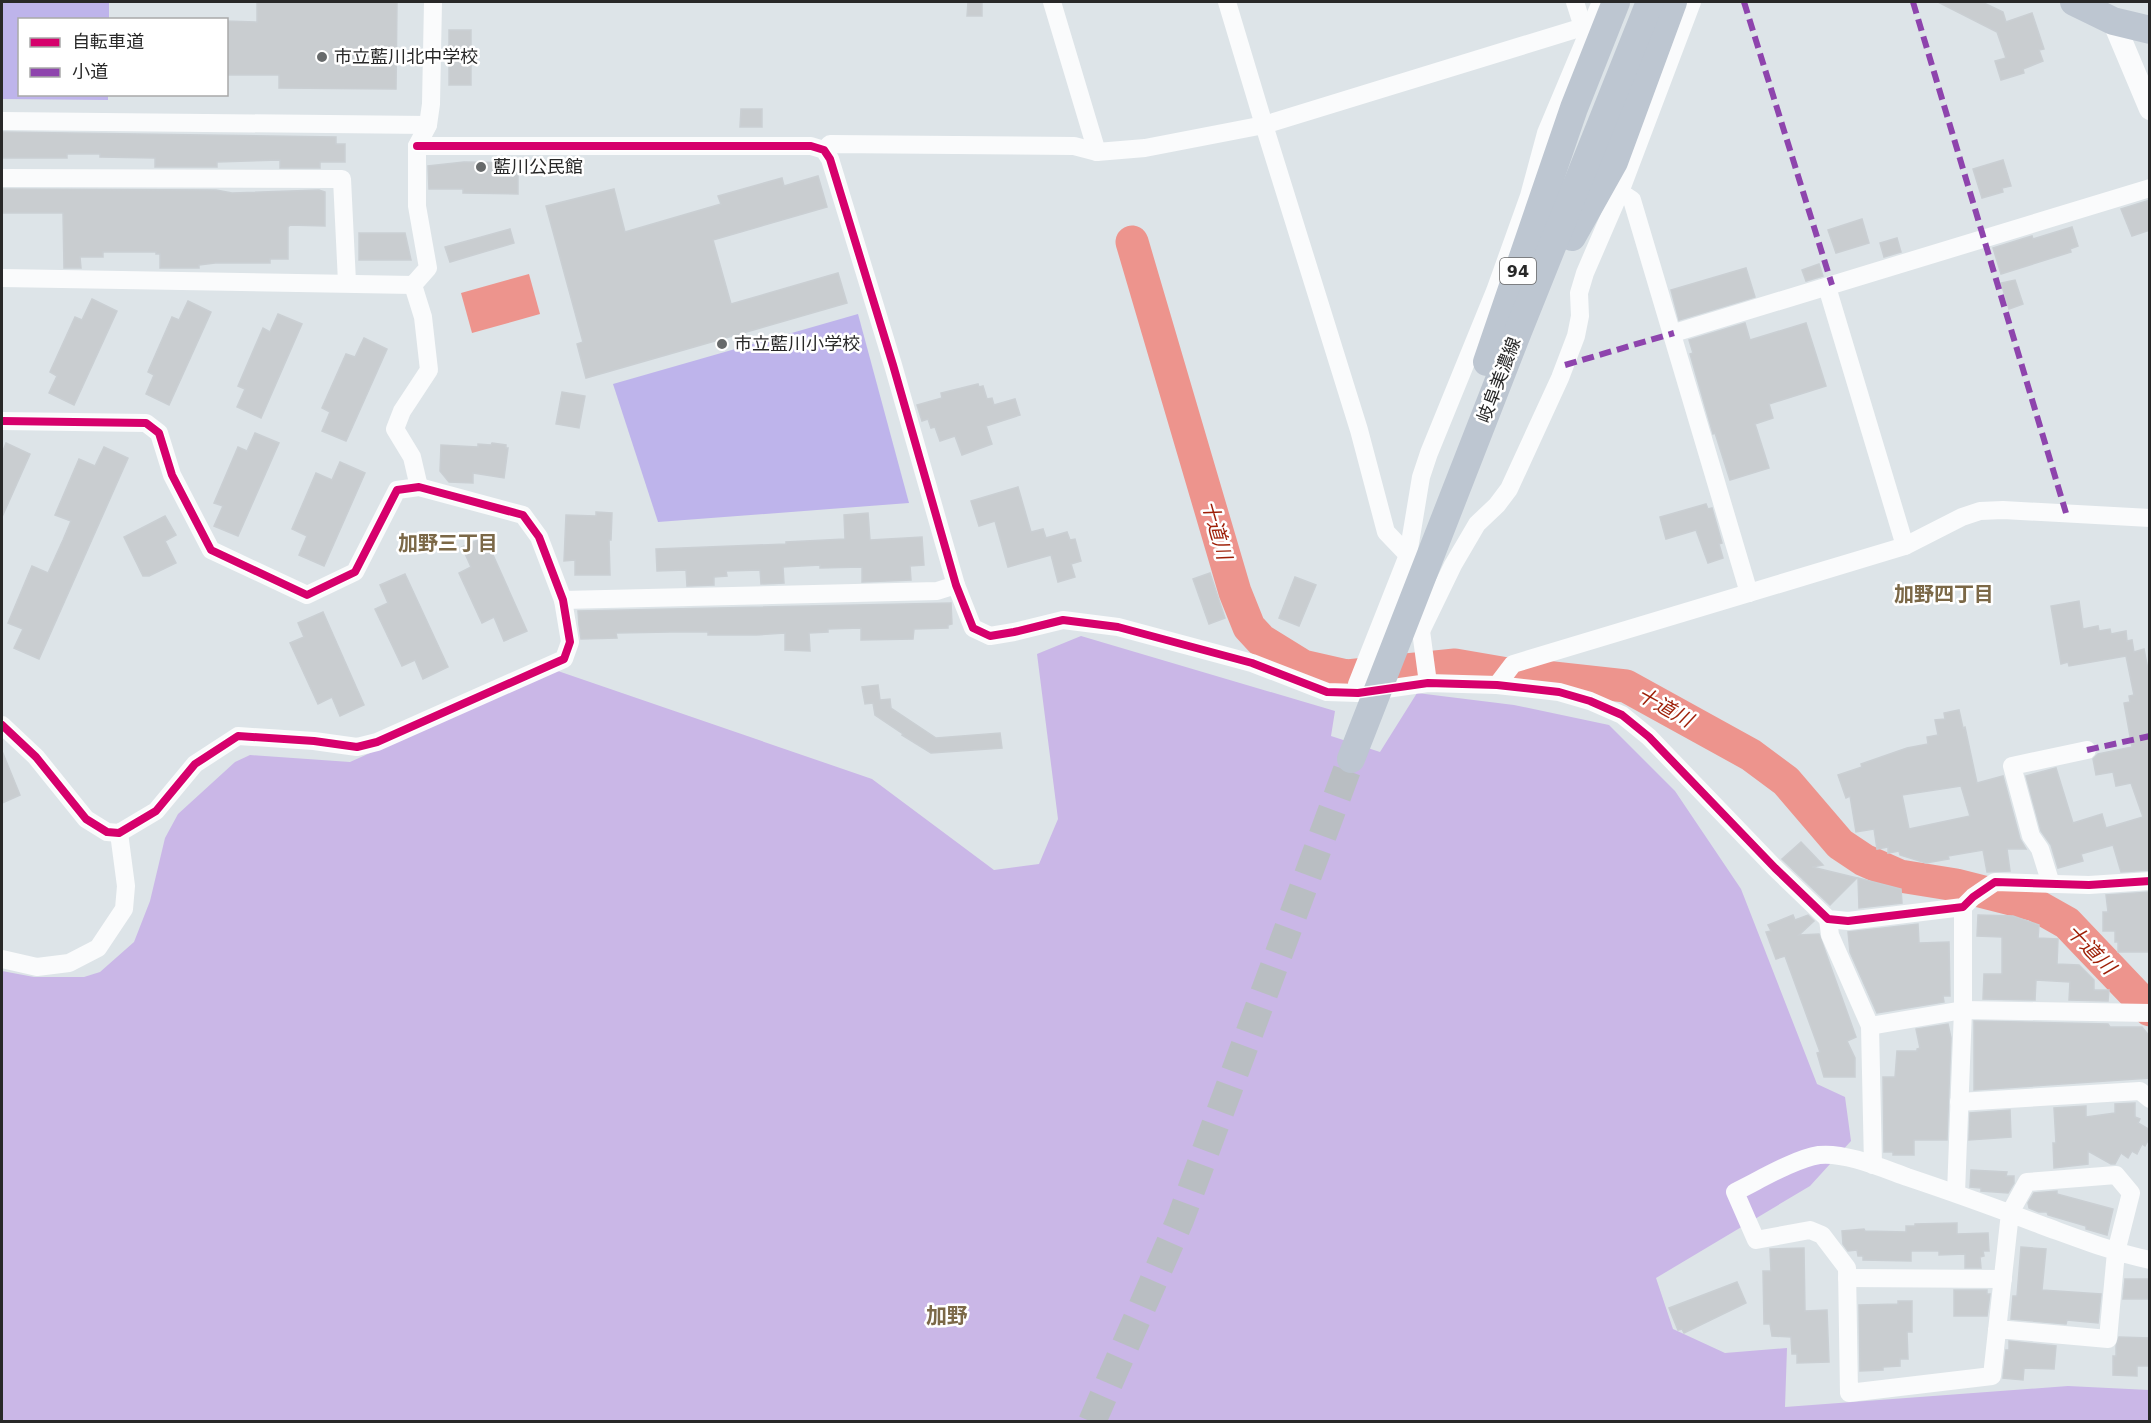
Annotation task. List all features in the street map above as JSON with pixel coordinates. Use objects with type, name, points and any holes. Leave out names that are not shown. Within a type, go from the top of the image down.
[{"type":"main road","name":"94","points":[[1435,546],[1457,449],[1574,108],[1616,2]]},
{"type":"main road","name":"岐阜美濃線","points":[[1354,753],[1515,339],[1650,2]]},
{"type":"main road","name":"94","points":[[1515,339],[1614,162],[1673,2]]},
{"type":"main road","points":[[2074,2],[2108,11],[2150,30]]},
{"type":"street","points":[[2,278],[347,282],[412,285],[428,268],[417,206],[417,146],[428,125],[431,104],[433,2]]},
{"type":"street","points":[[1052,2],[1097,152]]},
{"type":"street","points":[[1227,2],[1359,430],[1386,532],[1405,563],[1421,631],[1427,674]]},
{"type":"street","points":[[1575,2],[1587,28]]},
{"type":"street","points":[[1358,693],[1357,684],[1405,563],[1421,477],[1429,453],[1495,291],[1529,196],[1546,133],[1587,28],[1601,2]]},
{"type":"street","points":[[1421,631],[1477,524],[1497,505],[1509,489],[1560,378],[1576,336],[1580,316],[1579,293],[1582,283],[1620,192],[1692,2]]},
{"type":"street","points":[[2108,11],[2150,109]]},
{"type":"street","points":[[824,150],[830,144],[1074,146],[1097,152],[1145,148],[1264,125],[1587,28]]},
{"type":"street","points":[[2,121],[428,125]]},
{"type":"street","points":[[417,146],[811,146],[824,150],[834,171],[893,365],[956,585],[973,628],[990,636],[1064,620],[1118,627],[1252,663],[1327,692],[1358,693],[1427,674],[1502,679],[1590,701],[1622,715],[1649,737],[1775,868],[1828,919],[1848,921],[1968,902],[1995,882],[2089,885],[2150,881]]},
{"type":"street","points":[[2,178],[342,179],[347,282]]},
{"type":"street","points":[[1674,333],[2150,188]]},
{"type":"street","points":[[1620,192],[1632,200],[1674,333],[1749,593]]},
{"type":"street","points":[[412,285],[423,317],[429,370],[402,411],[395,429],[412,457],[419,487]]},
{"type":"street","points":[[1827,287],[1905,546]]},
{"type":"street","points":[[2,421],[146,423],[159,433],[172,475],[211,550],[307,595],[355,572],[397,490],[419,487],[523,515],[539,537],[563,600],[570,642],[564,659],[387,737],[357,747],[314,741],[238,736],[195,764],[156,811],[119,832],[106,832],[86,819],[36,757],[2,725]]},
{"type":"street","points":[[1502,679],[1513,664],[1905,546],[1962,517],[1980,511],[2003,510],[2150,518]]},
{"type":"street","points":[[563,600],[937,591],[956,585]]},
{"type":"street","points":[[2051,884],[2040,849],[2031,836],[2012,766],[2087,750]]},
{"type":"street","points":[[2,959],[37,967],[69,963],[98,948],[124,909],[126,886],[119,832]]},
{"type":"street","points":[[1956,1193],[1968,902]]},
{"type":"street","points":[[1828,919],[1830,934],[1870,1026],[1873,1165]]},
{"type":"street","points":[[1870,1026],[1963,1011],[2143,1013]]},
{"type":"street","points":[[1959,1102],[2140,1091],[2150,1099]]},
{"type":"street","points":[[1998,1329],[2108,1339],[2116,1252],[2131,1193],[2116,1175],[2027,1182],[2010,1213],[1992,1376],[1849,1393],[1847,1268],[1822,1235],[1810,1230],[1756,1240],[1735,1192],[1795,1163],[1818,1155],[1836,1155],[1956,1193],[2010,1213],[2116,1252],[2150,1260]]},
{"type":"street","points":[[1847,1278],[2003,1279]]},
{"type":"shaded area","points":[[2,2],[109,2],[109,18],[18,18],[18,96],[108,96],[108,100],[2,99]]},
{"type":"shaded area","points":[[529,274],[540,314],[472,333],[461,293]]},
{"type":"shaded area","points":[[858,314],[909,503],[658,522],[613,384]]},
{"type":"shaded area","points":[[1081,636],[1335,711],[1331,736],[1380,752],[1417,693],[1514,705],[1609,725],[1675,791],[1741,889],[1817,1084],[1845,1097],[1851,1141],[1810,1186],[1656,1278],[1673,1329],[1725,1353],[1787,1348],[1785,1407],[2068,1386],[2149,1390],[2149,1421],[2,1421],[2,971],[34,977],[84,977],[100,972],[134,942],[150,901],[165,838],[178,814],[235,762],[250,755],[350,762],[555,670],[872,779],[994,870],[1039,864],[1058,819],[1037,654]]},
{"type":"building","points":[[257,2],[397,2],[396,89],[279,88],[279,75],[228,75],[228,21],[257,22]]},
{"type":"building","points":[[968,2],[982,2],[982,16],[967,16]]},
{"type":"building","points":[[1938,2],[1982,2],[2003,12],[2006,22],[2032,13],[2044,49],[2039,50],[2043,61],[2023,69],[2024,73],[2001,80],[1995,61],[2006,58],[1997,32]]},
{"type":"building","points":[[449,30],[471,30],[471,85],[449,85]]},
{"type":"building","points":[[741,109],[762,109],[762,127],[740,127]]},
{"type":"building","points":[[2,132],[336,137],[336,144],[345,144],[345,162],[320,162],[320,168],[280,168],[280,160],[217,162],[217,167],[155,167],[155,158],[100,157],[100,154],[67,154],[67,158],[2,158]]},
{"type":"building","points":[[2003,160],[2011,186],[2002,188],[2003,192],[1982,198],[1973,169]]},
{"type":"building","points":[[464,162],[518,163],[518,194],[463,193],[463,189],[429,189],[428,166]]},
{"type":"building","points":[[818,176],[827,207],[713,240],[731,304],[838,273],[847,303],[586,378],[577,344],[583,342],[546,206],[614,189],[625,232],[721,204],[718,196],[782,178],[784,186]]},
{"type":"building","points":[[2,189],[216,190],[232,193],[319,190],[325,192],[325,226],[290,225],[288,227],[288,259],[270,259],[270,263],[215,263],[199,265],[199,268],[160,268],[160,254],[156,252],[103,252],[103,257],[80,257],[81,268],[64,268],[63,213],[2,213]]},
{"type":"building","points":[[2150,200],[2150,230],[2132,236],[2121,209]]},
{"type":"building","points":[[1862,219],[1869,243],[1836,253],[1828,230]]},
{"type":"building","points":[[2072,227],[2078,246],[2070,249],[2071,252],[2001,274],[1993,248]]},
{"type":"building","points":[[510,229],[514,243],[450,262],[445,247]]},
{"type":"building","points":[[359,233],[405,233],[411,260],[359,260]]},
{"type":"building","points":[[1897,238],[1901,252],[1884,257],[1880,243]]},
{"type":"building","points":[[1819,264],[1823,276],[1806,281],[1802,270]]},
{"type":"building","points":[[1746,268],[1755,297],[1679,320],[1671,290]]},
{"type":"building","points":[[2015,280],[2023,304],[2009,309],[2001,283]]},
{"type":"building","points":[[92,299],[117,311],[74,405],[49,393],[57,376],[50,372],[75,317],[82,320]]},
{"type":"building","points":[[188,301],[211,312],[169,405],[146,394],[154,375],[148,372],[172,317],[179,320]]},
{"type":"building","points":[[278,314],[302,324],[261,418],[237,407],[245,389],[238,386],[263,328],[270,332]]},
{"type":"building","points":[[1745,323],[1750,340],[1806,323],[1826,386],[1769,404],[1773,418],[1755,424],[1769,468],[1730,480],[1715,433],[1713,434],[1690,354],[1693,353],[1689,340]]},
{"type":"building","points":[[364,338],[387,349],[346,441],[322,431],[330,412],[322,408],[346,354],[355,357]]},
{"type":"building","points":[[978,384],[979,387],[983,386],[987,399],[992,398],[994,405],[1015,399],[1020,415],[986,426],[992,444],[962,455],[955,436],[940,441],[935,427],[931,428],[928,419],[922,421],[917,405],[942,398],[941,393]]},
{"type":"building","points":[[562,392],[585,396],[579,428],[556,424]]},
{"type":"building","points":[[255,433],[279,443],[238,536],[214,526],[223,506],[214,503],[238,447],[247,451]]},
{"type":"building","points":[[6,443],[30,454],[2,517],[2,454]]},
{"type":"building","points":[[492,443],[506,445],[508,448],[504,478],[473,473],[473,483],[449,482],[440,471],[441,445],[478,447],[478,444],[491,445]]},
{"type":"building","points":[[104,447],[128,458],[39,659],[14,648],[23,629],[8,623],[32,566],[48,573],[63,540],[71,521],[55,515],[79,459],[95,466]]},
{"type":"building","points":[[340,462],[365,473],[324,566],[299,555],[307,536],[292,529],[316,473],[332,480]]},
{"type":"building","points":[[1018,487],[1031,532],[1043,529],[1046,538],[1067,532],[1070,540],[1075,539],[1081,561],[1071,564],[1075,577],[1058,582],[1051,555],[1008,567],[995,521],[979,526],[971,501]]},
{"type":"building","points":[[1706,504],[1708,509],[1712,508],[1722,543],[1719,544],[1723,558],[1708,563],[1696,530],[1666,539],[1660,517]]},
{"type":"building","points":[[596,512],[612,513],[611,540],[609,540],[610,575],[575,575],[575,560],[564,561],[566,515],[596,516]]},
{"type":"building","points":[[868,513],[870,540],[922,537],[924,565],[910,566],[911,580],[862,582],[862,567],[820,568],[820,565],[783,567],[784,583],[761,584],[760,570],[726,571],[727,576],[714,577],[714,585],[687,586],[686,570],[657,571],[656,549],[786,544],[786,542],[845,539],[844,515]]},
{"type":"building","points":[[165,516],[176,535],[165,541],[176,563],[149,576],[143,576],[124,537]]},
{"type":"building","points":[[485,537],[527,631],[504,641],[494,617],[482,623],[459,573],[471,567],[462,547]]},
{"type":"building","points":[[1210,573],[1225,618],[1209,624],[1193,579]]},
{"type":"building","points":[[405,574],[448,667],[423,679],[415,660],[402,666],[375,609],[388,603],[380,585]]},
{"type":"building","points":[[1295,577],[1316,585],[1299,626],[1279,618]]},
{"type":"building","points":[[2079,601],[2083,629],[2098,626],[2099,631],[2110,629],[2111,634],[2126,631],[2127,641],[2132,640],[2134,652],[2144,649],[2150,680],[2150,870],[2121,872],[2113,845],[2081,854],[2083,861],[2058,868],[2051,845],[2041,831],[2026,776],[2056,768],[2073,823],[2102,814],[2106,828],[2143,817],[2131,783],[2116,786],[2113,772],[2096,775],[2093,759],[2098,754],[2132,747],[2124,703],[2130,702],[2129,696],[2134,695],[2126,656],[2069,666],[2068,662],[2061,664],[2051,606]]},
{"type":"building","points":[[951,603],[952,624],[948,625],[948,628],[914,629],[913,639],[861,640],[861,628],[828,629],[828,632],[809,633],[810,651],[785,650],[785,633],[708,635],[708,632],[616,633],[617,638],[581,639],[578,611]]},
{"type":"building","points":[[323,612],[364,705],[340,716],[332,697],[318,704],[290,643],[304,637],[298,623]]},
{"type":"building","points":[[878,685],[880,700],[890,699],[891,708],[936,738],[1000,733],[1002,748],[931,753],[875,715],[873,703],[865,704],[862,687]]},
{"type":"building","points":[[1959,710],[1977,783],[2003,776],[2020,839],[2026,849],[2007,849],[2010,871],[1987,872],[1983,850],[1948,856],[1949,859],[1926,863],[1900,855],[1899,851],[1888,853],[1888,847],[1877,849],[1874,829],[1856,832],[1850,796],[1846,798],[1838,775],[1862,767],[1861,764],[1907,748],[1928,744],[1927,737],[1938,735],[1935,720],[1945,719],[1944,713]],"holes":[[[1961,786],[1970,816],[1909,829],[1902,795]]]},
{"type":"building","points":[[2,751],[20,795],[2,803]]},
{"type":"building","points":[[1801,842],[1823,865],[1812,867],[1857,878],[1830,905],[1782,859]]},
{"type":"building","points":[[1858,878],[1901,889],[1902,903],[1859,908]]},
{"type":"building","points":[[2150,892],[2150,952],[2118,952],[2115,931],[2103,931],[2103,912],[2108,912],[2106,895]]},
{"type":"building","points":[[1793,915],[1795,920],[1808,915],[1814,921],[1799,935],[1819,934],[1856,1037],[1847,1041],[1855,1058],[1855,1077],[1824,1077],[1817,1053],[1820,1052],[1785,956],[1776,959],[1766,932],[1771,931],[1768,925]]},
{"type":"building","points":[[1978,915],[2013,916],[2039,925],[2038,938],[2058,939],[2057,964],[2079,965],[2094,980],[2094,990],[2109,990],[2108,1001],[2069,1000],[2070,982],[2036,980],[2035,1000],[1983,999],[1984,974],[2002,974],[2002,937],[1977,936]]},
{"type":"building","points":[[1918,924],[1919,943],[1949,942],[1950,996],[1943,996],[1944,1002],[1877,1013],[1850,952],[1848,932]]},
{"type":"building","points":[[1974,1021],[2142,1027],[2150,1037],[2150,1078],[1974,1090]]},
{"type":"building","points":[[1948,1024],[1951,1038],[1947,1140],[1914,1140],[1914,1155],[1893,1155],[1893,1152],[1884,1152],[1883,1077],[1895,1077],[1897,1051],[1917,1051],[1920,1048],[1916,1029]]},
{"type":"building","points":[[2135,1103],[2135,1117],[2140,1119],[2138,1123],[2150,1130],[2150,1137],[2145,1146],[2142,1144],[2137,1154],[2132,1151],[2128,1158],[2121,1153],[2115,1164],[2111,1164],[2088,1151],[2088,1164],[2054,1168],[2053,1143],[2056,1143],[2054,1108],[2086,1106],[2086,1117],[2115,1113],[2115,1104]]},
{"type":"building","points":[[2010,1110],[2011,1137],[1969,1140],[1970,1113]]},
{"type":"building","points":[[1971,1170],[2007,1172],[2006,1176],[2014,1176],[2014,1183],[2008,1193],[1981,1191],[1981,1188],[1970,1187]]},
{"type":"building","points":[[2057,1191],[2057,1194],[2113,1209],[2107,1235],[2048,1215],[2047,1212],[2029,1208],[2028,1203],[2034,1193]]},
{"type":"building","points":[[1957,1223],[1957,1234],[1988,1233],[1989,1251],[1983,1251],[1984,1256],[1980,1257],[1981,1268],[1965,1268],[1965,1254],[1939,1255],[1939,1251],[1911,1251],[1911,1261],[1863,1260],[1863,1256],[1858,1256],[1857,1250],[1848,1251],[1843,1244],[1842,1231],[1864,1229],[1865,1231],[1906,1232],[1906,1226],[1915,1226],[1915,1224]]},
{"type":"building","points":[[2021,1247],[2046,1249],[2042,1290],[2101,1294],[2098,1323],[2067,1320],[2066,1324],[2011,1319],[2013,1296],[2017,1296]]},
{"type":"building","points":[[1804,1248],[1805,1311],[1827,1310],[1829,1362],[1797,1363],[1797,1354],[1792,1354],[1791,1337],[1772,1336],[1770,1324],[1764,1324],[1763,1271],[1771,1271],[1770,1249]]},
{"type":"building","points":[[2125,1279],[2150,1279],[2150,1299],[2123,1299]]},
{"type":"building","points":[[1737,1282],[1746,1303],[1684,1333],[1682,1329],[1678,1330],[1669,1308]]},
{"type":"building","points":[[1954,1290],[1987,1290],[1987,1294],[1990,1294],[1987,1316],[1954,1316]]},
{"type":"building","points":[[1898,1301],[1912,1301],[1912,1332],[1907,1332],[1908,1359],[1900,1359],[1900,1366],[1883,1367],[1883,1370],[1860,1371],[1859,1305],[1898,1304]]},
{"type":"building","points":[[2119,1337],[2150,1338],[2150,1366],[2137,1366],[2137,1376],[2113,1375],[2113,1356],[2116,1356]]},
{"type":"building","points":[[2009,1341],[2056,1346],[2054,1369],[2024,1368],[2023,1380],[2003,1378]]},
{"type":"waterway","name":"十道川","points":[[1132,242],[1235,592],[1249,627],[1261,640],[1303,666],[1347,676],[1455,665],[1519,676],[1626,686],[1751,755],[1786,781],[1840,844],[1864,860],[1900,876],[1956,885],[2035,905],[2067,923],[2150,1010]]},
{"type":"tunnel","points":[[1092,1422],[1180,1220],[1351,759]]},
{"type":"marked path","points":[[1744,2],[1832,285]]},
{"type":"marked path","points":[[1913,2],[2066,513]]},
{"type":"marked path","points":[[1565,365],[1674,333]]},
{"type":"marked path","points":[[2087,750],[2150,736]]},
{"type":"cycle path","points":[[417,146],[811,146],[824,150],[830,159],[893,365],[956,585],[973,628],[990,636],[1063,620],[1118,627],[1252,663],[1327,692],[1358,693],[1428,683],[1497,685],[1559,692],[1590,701],[1622,715],[1649,737],[1775,868],[1828,919],[1848,921],[1963,907],[1995,882],[2089,885],[2150,881]]},
{"type":"cycle path","points":[[2,421],[146,423],[159,433],[172,475],[211,550],[307,595],[355,572],[397,490],[419,487],[523,515],[539,537],[563,600],[570,642],[564,659],[377,742],[357,747],[314,741],[238,736],[195,764],[156,811],[119,833],[107,832],[86,819],[36,757],[2,725]]},
{"type":"place","name":"市立藍川北中学校","points":[[322,57]]},
{"type":"place","name":"藍川公民館","points":[[481,167]]},
{"type":"place","name":"市立藍川小学校","points":[[722,344]]},
{"type":"district","name":"加野三丁目","points":[[448,543]]},
{"type":"district","name":"加野四丁目","points":[[1944,594]]},
{"type":"district","name":"加野","points":[[947,1316]]}]
